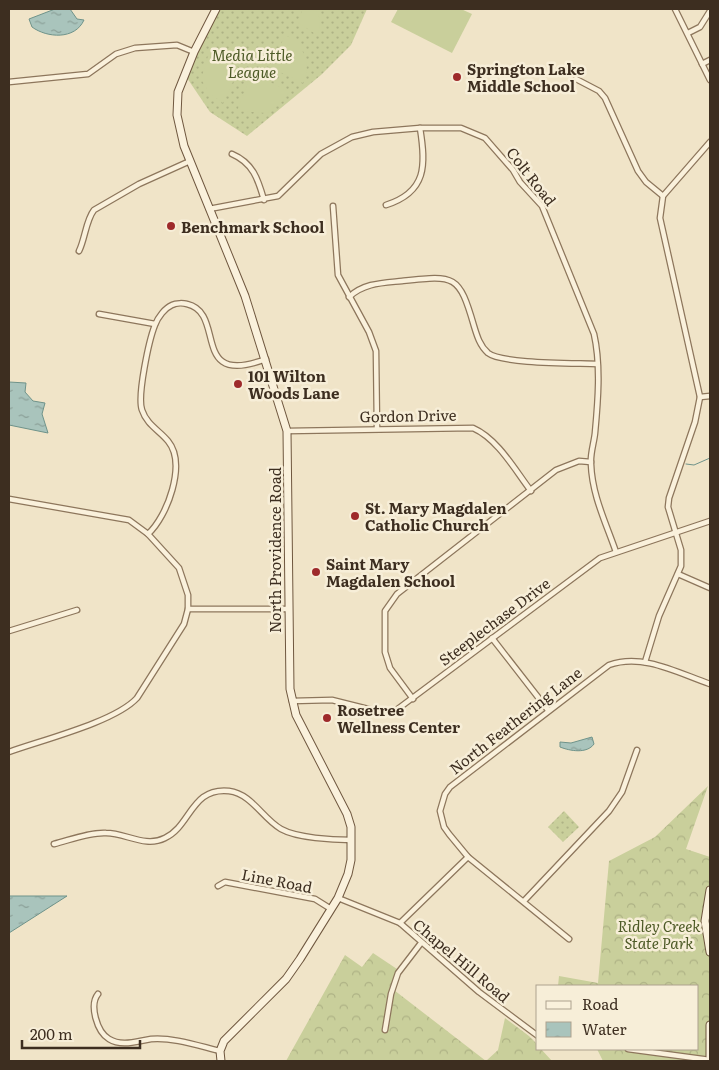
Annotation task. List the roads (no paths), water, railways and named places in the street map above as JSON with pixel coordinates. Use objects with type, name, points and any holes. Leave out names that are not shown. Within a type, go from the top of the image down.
[{"type":"main road","name":"North Providence Road","points":[[216,9],[194,52],[178,92],[176,103],[179,129],[190,161],[245,296],[287,431],[289,674],[292,701],[301,727],[342,801],[351,827],[348,874],[338,898],[286,978],[229,1034],[220,1051]]},
{"type":"main road","points":[[710,890],[705,921],[710,952]]},
{"type":"main road","points":[[710,1025],[710,1058]]},
{"type":"main road","points":[[220,1051],[221,1061]]},
{"type":"street","points":[[675,9],[710,80]]},
{"type":"street","points":[[688,33],[700,27],[710,11]]},
{"type":"street","points":[[9,82],[88,74],[116,54],[135,48],[177,46],[194,52]]},
{"type":"street","points":[[702,64],[710,60]]},
{"type":"street","points":[[576,79],[599,91],[606,98],[638,171],[646,182],[663,196]]},
{"type":"street","points":[[386,205],[400,200],[408,194],[420,177],[424,157],[420,128]]},
{"type":"street","name":"Colt Road","points":[[209,209],[278,196],[321,154],[352,137],[373,132],[420,128],[461,128],[485,138],[542,206],[594,334],[597,364],[595,435],[591,462],[593,488],[616,552]]},
{"type":"street","points":[[645,662],[659,616],[678,574],[682,558],[668,507],[669,498],[695,422],[700,396],[660,218],[663,196],[710,142]]},
{"type":"street","points":[[232,154],[249,165],[255,173],[264,200]]},
{"type":"street","points":[[79,252],[90,216],[94,210],[139,184],[190,161]]},
{"type":"street","points":[[333,206],[336,266],[349,297],[369,332],[376,351],[377,428]]},
{"type":"street","points":[[349,297],[369,284],[437,277],[450,279],[462,290],[481,344],[495,356],[597,364]]},
{"type":"street","points":[[148,534],[158,526],[171,500],[174,457],[168,441],[146,420],[140,400],[155,324],[163,312],[172,305],[182,303],[192,305],[205,317],[212,348],[217,356],[226,363],[248,366],[266,360]]},
{"type":"street","points":[[99,314],[155,324]]},
{"type":"street","points":[[700,396],[710,396]]},
{"type":"street","name":"Gordon Drive","points":[[287,431],[464,427],[481,432],[492,441],[531,491]]},
{"type":"street","points":[[413,699],[387,661],[384,618],[387,605],[397,594],[566,465],[579,461],[591,462]]},
{"type":"street","points":[[9,499],[129,520],[148,534],[179,568],[188,595],[188,609],[184,624],[137,698],[130,705],[110,716],[9,752]]},
{"type":"street","name":"Steeplechase Drive","points":[[292,701],[344,702],[380,712],[388,712],[402,707],[600,558],[710,521]]},
{"type":"street","points":[[678,574],[710,588]]},
{"type":"street","points":[[188,609],[288,609]]},
{"type":"street","points":[[9,631],[77,610]]},
{"type":"street","points":[[492,638],[548,710]]},
{"type":"street","name":"North Feathering Lane","points":[[568,939],[468,857],[444,827],[440,811],[445,794],[450,787],[609,665],[619,662],[645,662],[710,684]]},
{"type":"street","points":[[524,901],[609,811],[622,792],[637,750]]},
{"type":"street","points":[[54,844],[104,832],[148,842],[164,839],[177,830],[199,801],[221,791],[245,796],[282,830],[327,839],[351,840]]},
{"type":"street","points":[[400,923],[468,857]]},
{"type":"street","name":"Line Road","points":[[218,886],[225,882],[314,899],[331,909]]},
{"type":"street","name":"Chapel Hill Road","points":[[338,898],[400,923],[487,998],[536,1035]]},
{"type":"street","points":[[385,1030],[391,994],[398,973],[421,943]]},
{"type":"street","points":[[98,994],[94,1002],[96,1018],[100,1029],[108,1039],[128,1043],[153,1039],[165,1040],[220,1051]]},
{"type":"street","points":[[637,1050],[710,1058]]},
{"type":"water","points":[[55,9],[70,9],[77,19],[84,20],[80,26],[68,34],[53,35],[38,31],[32,27],[29,19]]},
{"type":"water","points":[[9,382],[26,383],[25,392],[33,401],[45,403],[42,414],[48,433],[9,425]]},
{"type":"water","points":[[592,737],[594,744],[587,749],[569,750],[560,747],[560,742],[571,743]]},
{"type":"water","points":[[9,896],[67,896],[9,933]]},
{"type":"waterway","points":[[686,464],[694,465],[710,458]]},
{"type":"place","name":"Springton Lake Middle School","points":[[457,77]]},
{"type":"place","name":"Benchmark School","points":[[171,226]]},
{"type":"place","name":"101 Wilton Woods Lane","points":[[238,384]]},
{"type":"place","name":"St. Mary Magdalen Catholic Church","points":[[355,516]]},
{"type":"place","name":"Saint Mary Magdalen School","points":[[316,572]]},
{"type":"place","name":"Rosetree Wellness Center","points":[[327,718]]},
{"type":"park label","name":"Media Little League","points":[[252,62]]},
{"type":"park label","name":"Ridley Creek State Park","points":[[659,934]]}]
